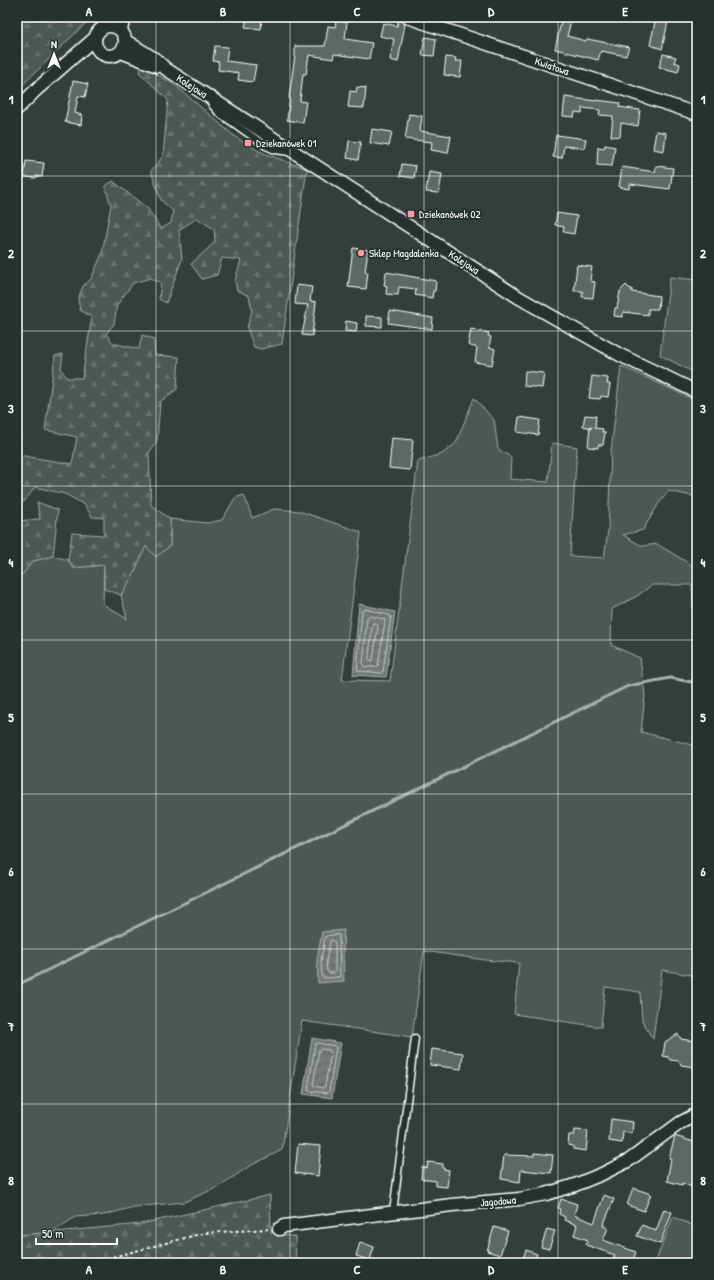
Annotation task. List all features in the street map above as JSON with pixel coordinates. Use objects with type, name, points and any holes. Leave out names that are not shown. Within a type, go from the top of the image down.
[{"type":"street","points":[[95,38],[98,51],[103,55],[110,57],[115,56],[116,32],[124,17]]},
{"type":"street","name":"Kwiatowa","points":[[407,17],[421,19],[697,114]]},
{"type":"street","points":[[17,109],[36,90],[95,38],[99,31],[116,32]]},
{"type":"street","name":"Kolejowa","points":[[116,32],[155,59],[166,69],[524,300],[614,352],[693,391]]},
{"type":"street","points":[[72,58],[98,51]]},
{"type":"street","name":"Jagodowa","points":[[279,1229],[284,1226],[452,1205],[519,1199],[546,1194],[575,1185],[602,1174],[628,1160],[680,1123],[697,1114]]},
{"type":"lane","points":[[393,1212],[415,1038]]},
{"type":"path","points":[[87,17],[116,32]]},
{"type":"path","points":[[17,1262],[105,1259],[204,1233],[279,1229]]},
{"type":"green space","points":[[17,17],[92,17],[17,90]]},
{"type":"green space","points":[[143,66],[175,85],[233,135],[248,145],[263,153],[307,169],[282,344],[261,349],[254,347],[247,328],[252,310],[249,296],[237,290],[235,281],[241,260],[222,258],[217,275],[202,279],[191,264],[215,242],[214,229],[197,218],[179,230],[182,259],[166,303],[159,299],[161,283],[151,278],[133,283],[117,305],[114,324],[106,334],[113,343],[139,349],[142,335],[154,339],[155,355],[179,357],[177,389],[160,402],[157,441],[149,453],[151,505],[170,519],[170,546],[156,557],[146,546],[133,575],[121,595],[104,589],[104,565],[73,568],[68,560],[72,533],[104,535],[104,518],[92,517],[85,505],[65,494],[35,487],[25,501],[17,504],[17,424],[21,424],[18,455],[72,464],[77,437],[45,430],[55,356],[63,354],[61,369],[67,378],[82,378],[92,317],[80,310],[78,299],[83,286],[91,279],[102,254],[111,205],[105,186],[113,181],[148,209],[161,229],[171,223],[173,211],[161,200],[151,171],[163,156],[168,100],[139,72]]},
{"type":"green space","points":[[670,277],[697,280],[697,374],[660,355]]},
{"type":"green space","points":[[621,366],[697,401],[697,493],[692,496],[669,491],[659,503],[643,530],[623,535],[642,546],[657,544],[695,567],[697,559],[697,656],[695,657],[692,585],[652,585],[637,596],[612,609],[611,645],[640,658],[645,696],[641,732],[697,746],[697,976],[662,970],[653,1039],[642,1021],[640,992],[605,987],[601,1027],[514,1014],[519,963],[485,960],[424,951],[412,1037],[302,1021],[282,1150],[250,1166],[216,1188],[184,1202],[134,1207],[104,1215],[75,1217],[53,1232],[22,1235],[17,1230],[17,576],[22,574],[33,561],[53,556],[68,560],[74,568],[104,565],[103,604],[127,619],[121,595],[133,575],[146,545],[170,546],[170,519],[207,523],[222,520],[235,498],[244,495],[252,518],[274,509],[299,511],[361,532],[342,680],[390,681],[418,461],[442,454],[456,443],[474,398],[494,420],[498,449],[511,457],[510,479],[548,482],[552,443],[577,447],[570,556],[604,558],[608,530],[611,451]]},
{"type":"green space","points":[[37,502],[58,510],[53,556],[33,561],[22,575],[17,576],[17,519],[18,521],[40,519]]},
{"type":"green space","points":[[270,1195],[271,1232],[295,1237],[296,1263],[17,1263],[17,1230],[22,1235],[141,1224]]},
{"type":"green space","points":[[673,1217],[697,1227],[696,1263],[655,1263]]},
{"type":"water","points":[[359,604],[395,612],[386,677],[353,675]]},
{"type":"water","points":[[344,930],[344,981],[318,983],[317,960],[322,932]]},
{"type":"water","points":[[312,1038],[341,1043],[332,1098],[303,1094]]},
{"type":"building","points":[[247,17],[262,17],[261,29],[245,27]]},
{"type":"building","points":[[562,17],[572,17],[567,36],[586,41],[587,39],[629,47],[626,56],[601,51],[598,60],[555,49]]},
{"type":"building","points":[[656,17],[669,17],[662,49],[650,45]]},
{"type":"building","points":[[399,18],[405,24],[398,62],[390,60],[394,39],[380,36],[383,23],[397,26]]},
{"type":"building","points":[[336,21],[347,22],[345,39],[372,43],[369,59],[334,54],[333,59],[309,55],[306,74],[303,74],[300,101],[306,102],[303,123],[287,120],[295,46],[325,46],[328,26],[335,27]]},
{"type":"building","points":[[425,37],[436,39],[434,56],[422,55]]},
{"type":"building","points":[[215,46],[228,47],[226,61],[256,65],[253,82],[238,80],[239,73],[218,70],[219,62],[213,61]]},
{"type":"building","points":[[663,54],[676,57],[674,62],[680,64],[678,72],[659,67]]},
{"type":"building","points":[[446,57],[456,58],[455,61],[462,61],[460,77],[444,75]]},
{"type":"building","points":[[73,81],[88,84],[85,97],[78,96],[75,113],[82,115],[81,125],[65,122]]},
{"type":"building","points":[[357,87],[366,88],[364,108],[348,107],[350,91],[356,92]]},
{"type":"building","points":[[565,97],[620,103],[619,107],[640,110],[638,126],[621,123],[620,137],[611,136],[613,116],[599,115],[600,110],[582,108],[582,113],[575,112],[574,117],[563,116]]},
{"type":"building","points":[[409,114],[422,116],[420,131],[451,136],[448,153],[431,150],[432,142],[405,139]]},
{"type":"building","points":[[372,129],[392,132],[389,146],[370,143]]},
{"type":"building","points":[[656,131],[666,133],[664,151],[653,149]]},
{"type":"building","points":[[556,135],[586,139],[584,148],[564,146],[562,158],[553,157]]},
{"type":"building","points":[[349,141],[361,142],[358,160],[347,158]]},
{"type":"building","points":[[605,145],[615,147],[612,166],[597,165],[598,147],[604,148]]},
{"type":"building","points":[[26,161],[44,163],[42,177],[24,177]]},
{"type":"building","points":[[402,164],[416,166],[414,178],[400,176]]},
{"type":"building","points":[[656,166],[673,168],[670,189],[630,184],[629,189],[619,187],[622,167],[655,172]]},
{"type":"building","points":[[429,172],[442,174],[439,193],[426,192]]},
{"type":"building","points":[[557,213],[577,216],[574,234],[563,232],[564,227],[555,225]]},
{"type":"building","points":[[353,248],[368,250],[365,272],[368,272],[366,289],[348,287]]},
{"type":"building","points":[[577,265],[592,267],[590,281],[595,282],[593,298],[582,297],[583,291],[574,291]]},
{"type":"building","points":[[386,272],[436,281],[435,291],[433,291],[432,298],[415,295],[416,289],[399,287],[398,295],[386,294],[387,286],[384,285]]},
{"type":"building","points":[[297,285],[312,287],[310,301],[316,302],[312,336],[302,335],[308,305],[295,304]]},
{"type":"building","points":[[626,285],[632,289],[632,292],[659,296],[658,309],[648,309],[648,315],[623,312],[623,317],[614,316],[620,291]]},
{"type":"building","points":[[390,311],[433,318],[432,329],[388,323]]},
{"type":"building","points":[[366,316],[382,317],[382,327],[366,326]]},
{"type":"building","points":[[346,321],[357,323],[356,332],[345,331]]},
{"type":"building","points":[[471,329],[489,333],[488,336],[491,337],[489,347],[495,349],[492,365],[475,362],[477,348],[468,345]]},
{"type":"building","points":[[525,371],[544,373],[542,388],[524,386]]},
{"type":"building","points":[[592,376],[608,378],[607,384],[610,384],[608,397],[601,396],[600,399],[589,398]]},
{"type":"building","points":[[585,415],[596,416],[595,428],[603,429],[602,432],[605,432],[603,445],[598,445],[598,448],[588,447],[590,428],[583,426]]},
{"type":"building","points":[[519,417],[540,420],[538,435],[517,432]]},
{"type":"building","points":[[392,438],[413,440],[410,470],[389,468]]},
{"type":"building","points":[[678,1034],[681,1039],[694,1041],[692,1051],[697,1058],[695,1067],[681,1065],[679,1061],[670,1060],[668,1057],[663,1056],[665,1042]]},
{"type":"building","points":[[432,1049],[463,1053],[461,1069],[430,1065]]},
{"type":"building","points":[[611,1119],[633,1122],[632,1133],[623,1132],[622,1143],[609,1141]]},
{"type":"building","points":[[575,1130],[588,1131],[586,1151],[573,1149],[573,1146],[568,1145],[569,1135],[574,1135]]},
{"type":"building","points":[[675,1136],[697,1143],[697,1189],[682,1183],[682,1185],[667,1181],[671,1159],[669,1158]]},
{"type":"building","points":[[298,1144],[321,1146],[318,1176],[295,1173]]},
{"type":"building","points":[[534,1153],[553,1155],[551,1173],[521,1170],[520,1182],[501,1179],[504,1155],[534,1156]]},
{"type":"building","points":[[428,1162],[443,1164],[443,1169],[449,1170],[447,1187],[436,1186],[436,1181],[421,1179],[422,1167],[427,1168]]},
{"type":"building","points":[[633,1188],[651,1194],[644,1211],[627,1205]]},
{"type":"building","points":[[604,1195],[614,1199],[603,1226],[608,1228],[603,1240],[636,1252],[632,1263],[618,1263],[619,1260],[613,1258],[615,1255],[586,1245],[588,1240],[574,1235],[577,1225],[564,1220],[565,1217],[559,1214],[560,1209],[558,1208],[561,1199],[577,1204],[574,1215],[594,1223]]},
{"type":"building","points":[[664,1209],[672,1212],[660,1244],[637,1236],[642,1225],[656,1231]]},
{"type":"building","points":[[494,1227],[508,1231],[500,1255],[487,1251]]},
{"type":"building","points":[[547,1229],[555,1231],[549,1249],[541,1247]]},
{"type":"building","points":[[360,1242],[374,1247],[370,1260],[356,1256]]},
{"type":"building","points":[[526,1250],[537,1254],[534,1263],[521,1263]]},
{"type":"waterway","points":[[72,17],[80,21]]},
{"type":"waterway","points":[[17,985],[628,686],[670,678],[697,683]]},
{"type":"place","name":"Dziekanówek 01","points":[[248,143]]},
{"type":"place","name":"Dziekanówek 02","points":[[411,214]]},
{"type":"place","name":"Sklep Magdalenka","points":[[361,253]]}]
